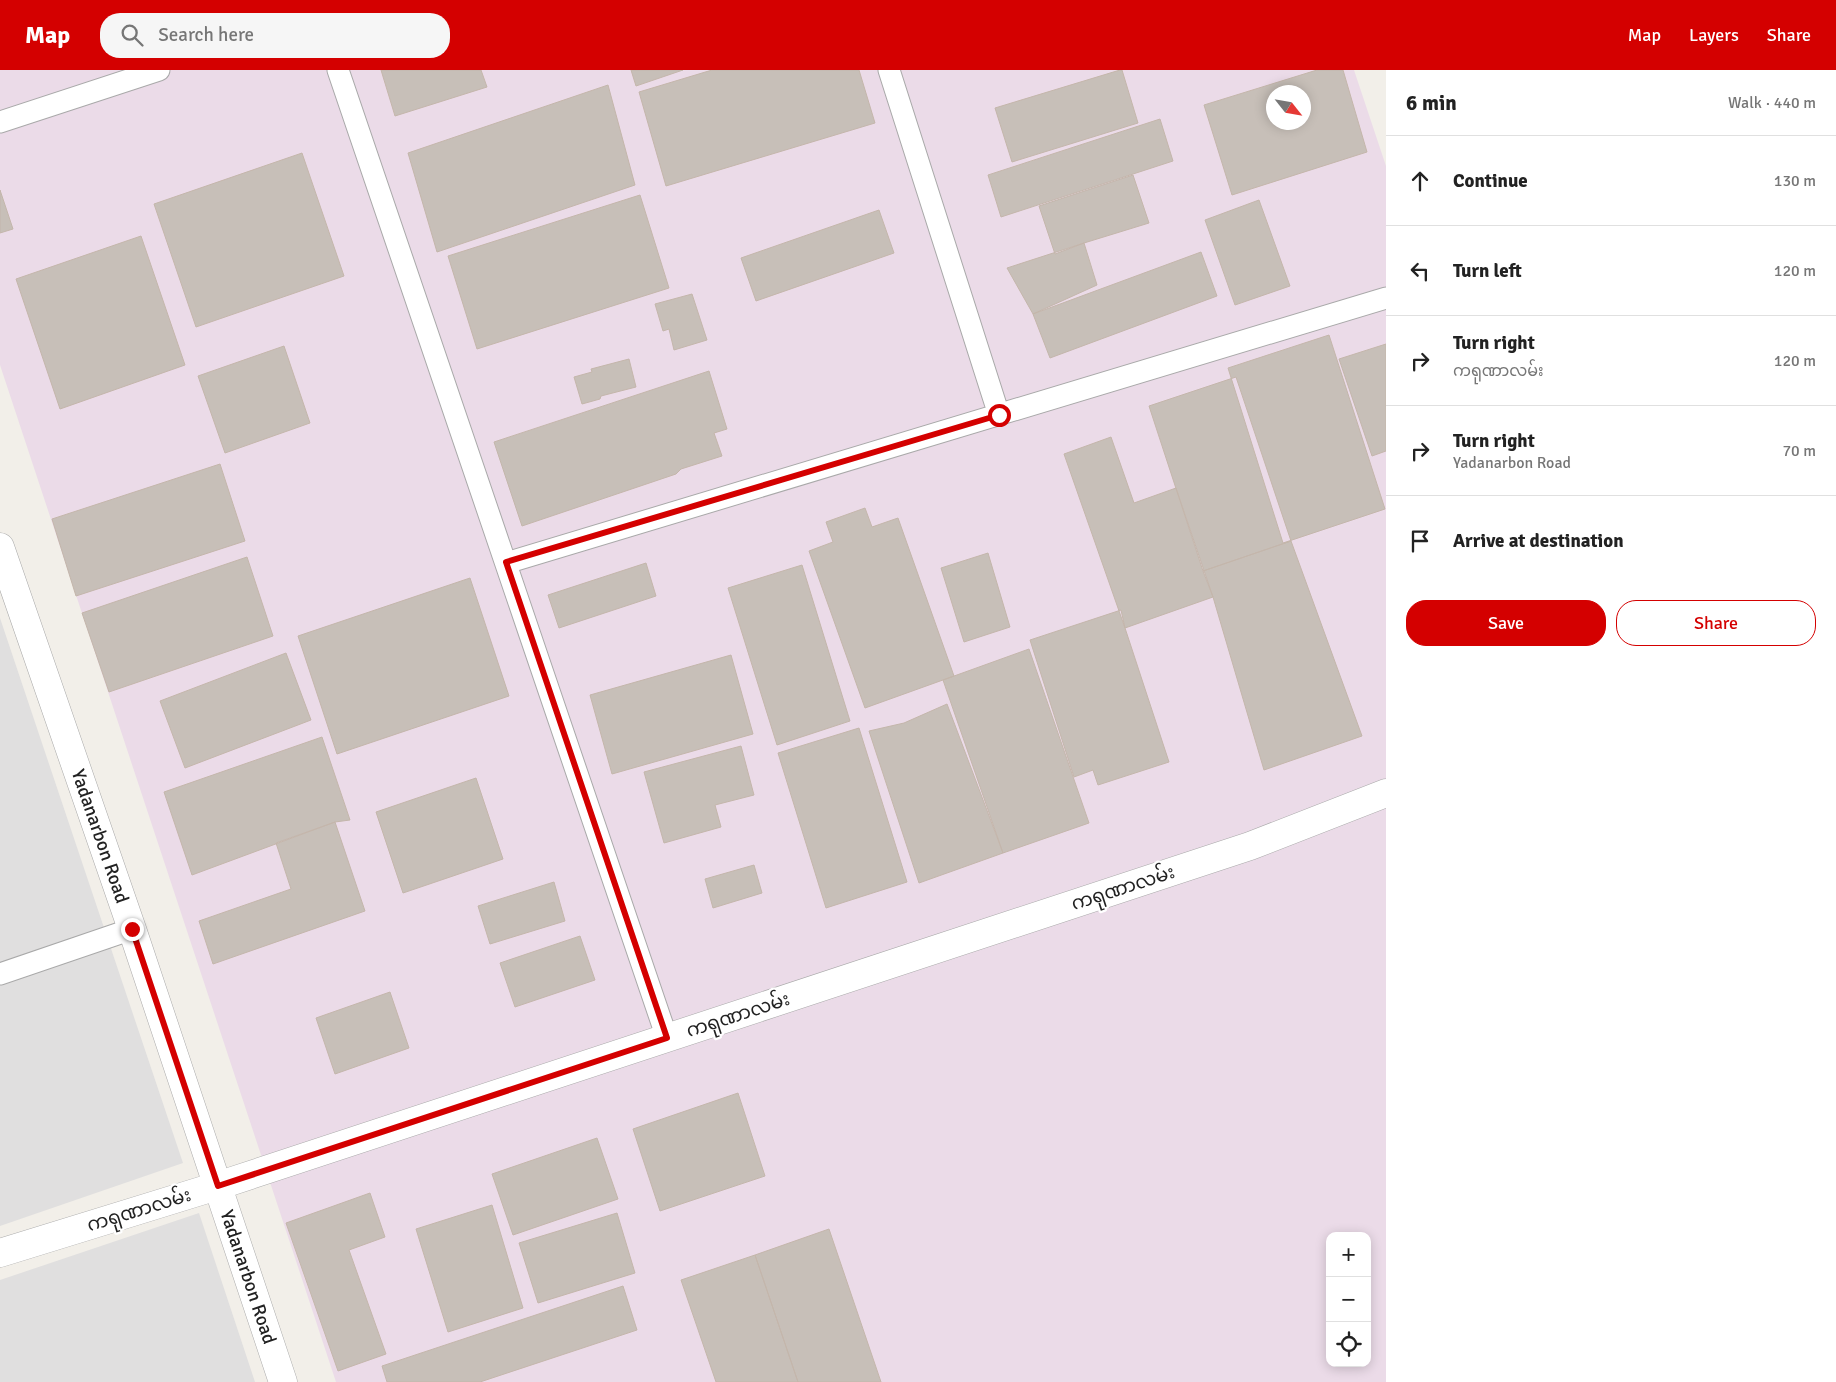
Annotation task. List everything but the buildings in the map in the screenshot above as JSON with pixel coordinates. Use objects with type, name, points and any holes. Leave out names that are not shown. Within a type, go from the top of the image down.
[{"type":"street","points":[[0,122],[159,70]]},
{"type":"street","points":[[338,70],[667,1038]]},
{"type":"street","points":[[889,70],[999,415]]},
{"type":"street","points":[[506,562],[1386,298]]},
{"type":"street","name":"Yadanarbon Road","points":[[0,547],[132,929],[283,1382]]},
{"type":"street","name":"ကရုဏာလမ်း","points":[[0,1253],[218,1186],[1250,846],[1386,793]]},
{"type":"street","points":[[0,974],[132,929]]},
{"type":"shaded area","points":[[0,70],[1354,70],[1386,166],[1386,1382],[336,1382],[0,365]]},
{"type":"shaded area","points":[[0,618],[183,1163],[0,1226]]},
{"type":"shaded area","points":[[199,1213],[255,1382],[0,1382],[0,1280]]},
{"type":"route","points":[[132,929],[218,1186],[667,1038],[506,562],[999,415]]}]
